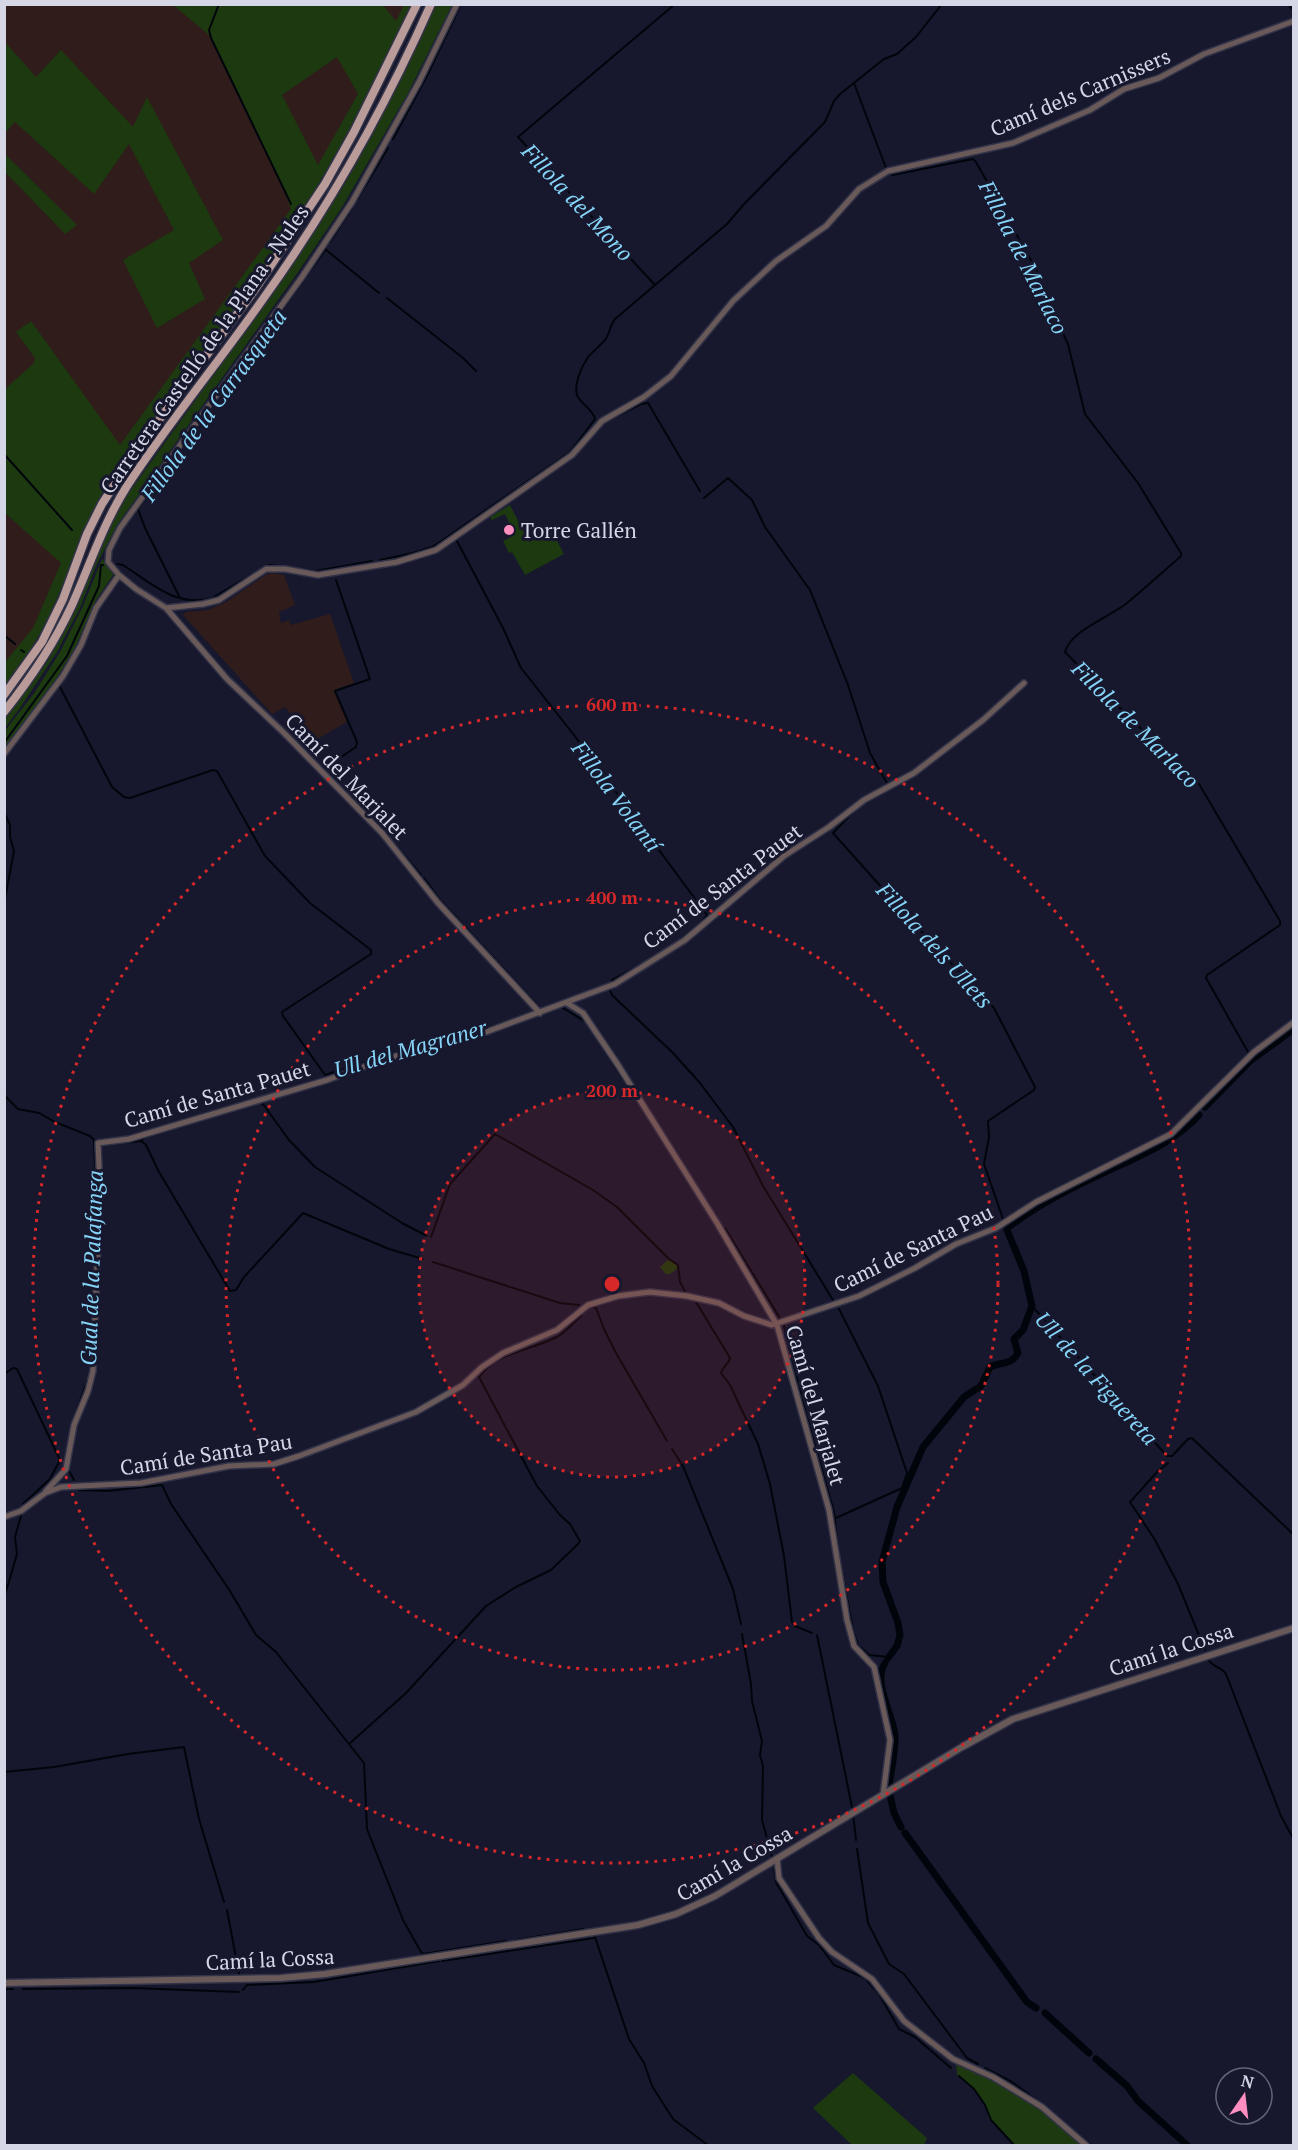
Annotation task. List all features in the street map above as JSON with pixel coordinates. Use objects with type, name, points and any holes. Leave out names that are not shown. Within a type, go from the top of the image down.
[{"type":"main road","name":"Carretera Castelló de la Plana - Nules","points":[[4,695],[42,642],[63,599],[87,534],[102,504],[134,455],[260,282],[325,184],[365,111],[417,4]]},
{"type":"main road","name":"Carretera Castelló de la Plana - Nules","points":[[4,712],[51,647],[72,605],[103,529],[128,485],[263,299],[335,192],[366,137],[431,4]]},
{"type":"street","points":[[4,754],[63,676],[81,645],[96,608],[119,574],[108,562],[108,554],[120,528],[302,277],[351,202],[398,121],[457,4]]},
{"type":"street","name":"Camí dels Carnissers","points":[[166,608],[219,600],[266,569],[285,569],[318,575],[397,562],[436,550],[572,455],[602,421],[644,398],[660,386],[671,376],[733,301],[776,261],[826,226],[859,189],[888,171],[1013,143],[1090,110],[1125,89],[1159,78],[1204,54],[1293,21]]},
{"type":"street","name":"Camí del Marjalet","points":[[119,574],[136,589],[166,608],[227,679],[284,733],[382,833],[438,903],[540,1012]]},
{"type":"street","name":"Camí de Santa Pauet","points":[[45,1493],[66,1469],[74,1425],[93,1371],[100,1191],[98,1143],[137,1136],[327,1080],[385,1059],[486,1032],[615,984],[685,940],[784,856],[829,827],[864,800],[914,773],[983,720],[1024,683]]},
{"type":"street","name":"Camí del Marjalet","points":[[567,1003],[583,1013],[618,1065],[717,1223],[777,1325],[829,1510],[847,1620],[854,1646],[874,1667],[883,1713],[890,1732],[883,1795]]},
{"type":"street","name":"Camí de Santa Pau","points":[[4,1517],[21,1511],[45,1493],[61,1487],[141,1483],[229,1466],[274,1464],[299,1456],[416,1412],[462,1385],[482,1367],[503,1353],[557,1330],[588,1305],[618,1296],[650,1292],[687,1296],[719,1304],[765,1324],[777,1325],[867,1293],[956,1244],[996,1228],[1036,1202],[1171,1134],[1254,1052],[1293,1022]]},
{"type":"street","name":"Camí la Cossa","points":[[4,1983],[292,1977],[325,1974],[638,1925],[686,1910],[715,1896],[962,1746],[1012,1719],[1293,1628]]},
{"type":"street","points":[[777,1858],[779,1878],[819,1938],[832,1952],[872,1979],[904,2021],[953,2059],[993,2077],[1042,2107],[1077,2139],[1087,2145]]},
{"type":"shaded area","points":[[5,5],[409,5],[323,174],[119,464],[87,516],[45,621],[5,680]]},
{"type":"shaded area","points":[[267,574],[284,575],[295,605],[279,612],[281,623],[289,620],[291,625],[330,614],[354,683],[334,690],[347,722],[312,742],[285,707],[272,714],[183,615],[186,612],[208,610],[226,602]]},
{"type":"green space","points":[[173,5],[383,5],[396,21],[404,5],[411,5],[348,132],[313,194],[254,283],[170,396],[100,497],[49,616],[32,647],[5,686],[5,662],[33,628],[61,563],[5,513],[5,389],[34,363],[35,358],[16,332],[31,321],[120,445],[291,209],[278,176],[209,35]],"holes":[[[337,57],[358,94],[318,165],[282,95]]]},
{"type":"green space","points":[[436,5],[452,5],[408,93],[341,209],[117,525],[97,564],[80,608],[57,652],[5,728],[5,719],[47,662],[62,634],[109,527],[128,494],[297,259],[344,185],[370,139]]},
{"type":"green space","points":[[5,42],[36,77],[61,50],[133,127],[147,97],[223,240],[189,263],[205,299],[157,328],[123,260],[174,230],[129,144],[94,194],[15,122],[5,133]]},
{"type":"green space","points":[[4,154],[77,225],[65,234],[5,172]]},
{"type":"green space","points":[[510,505],[529,542],[552,531],[564,554],[525,575],[503,541],[515,535],[505,514],[492,520],[490,517]]},
{"type":"green space","points":[[102,559],[115,572],[96,600],[76,646],[57,678],[5,749],[4,732],[35,692],[60,652],[83,606]]},
{"type":"green space","points":[[668,1260],[676,1264],[677,1269],[666,1274],[660,1267]]},
{"type":"green space","points":[[956,2061],[993,2077],[1041,2107],[1085,2145],[1014,2145],[989,2119],[985,2105],[973,2089],[957,2075]]},
{"type":"green space","points":[[853,2073],[927,2138],[924,2145],[852,2145],[813,2108]]},
{"type":"waterway","points":[[219,4],[209,30],[211,38],[291,204]]},
{"type":"waterway","name":"Fillola de la Carrasqueta","points":[[393,139],[427,76],[461,4]]},
{"type":"waterway","name":"Fillola del Mono","points":[[655,285],[518,137],[675,4]]},
{"type":"waterway","points":[[380,560],[432,547],[570,452],[595,419],[576,393],[578,377],[588,357],[605,340],[615,319],[727,224],[825,122],[834,101],[840,94],[884,59],[897,54],[916,37],[942,4]]},
{"type":"waterway","points":[[1288,4],[1294,11]]},
{"type":"waterway","name":"Fillola de Marlaco","points":[[854,83],[886,168]]},
{"type":"waterway","name":"Fillola de la Carrasqueta","points":[[357,200],[388,148]]},
{"type":"waterway","name":"Fillola de Marlaco","points":[[892,175],[973,159],[976,162],[1037,271],[1068,344],[1085,414],[1138,483],[1181,553],[1181,556],[1127,603],[1075,637],[1065,652],[1199,784],[1280,921],[1280,925],[1207,975],[1206,978],[1248,1052]]},
{"type":"waterway","name":"Fillola de la Carrasqueta","points":[[330,242],[352,208]]},
{"type":"waterway","points":[[325,249],[379,293]]},
{"type":"waterway","name":"Fillola de la Carrasqueta","points":[[180,598],[138,509],[326,249]]},
{"type":"waterway","points":[[387,298],[463,358],[476,371]]},
{"type":"waterway","name":"Fillola dels Ullets","points":[[605,422],[641,404],[648,403],[700,491]]},
{"type":"waterway","points":[[4,454],[72,530]]},
{"type":"waterway","name":"Fillola dels Ullets","points":[[704,498],[728,478],[752,500],[765,527],[810,590],[848,685],[870,753],[887,783]]},
{"type":"waterway","name":"Fillola Volantí","points":[[457,541],[503,628],[521,668],[574,735],[707,915],[678,942],[612,980]]},
{"type":"waterway","points":[[117,564],[123,565],[175,597],[199,600],[212,598],[269,565],[316,571],[372,561]]},
{"type":"waterway","points":[[4,743],[67,656],[99,586],[101,565],[103,565]]},
{"type":"waterway","points":[[323,769],[356,747],[357,742],[335,691],[370,679],[336,580]]},
{"type":"waterway","name":"Ull del Magraner","points":[[4,635],[15,644]]},
{"type":"waterway","name":"Ull del Magraner","points":[[60,687],[112,787],[124,797],[130,798],[213,770],[217,771],[265,856],[310,903],[371,950],[371,954],[282,1012],[325,1075],[453,1038]]},
{"type":"waterway","name":"Fillola dels Ullets","points":[[862,804],[881,794]]},
{"type":"waterway","name":"Fillola dels Ullets","points":[[855,810],[833,833],[917,927],[994,1008],[1035,1087],[1034,1090],[988,1121],[989,1137],[984,1164],[1003,1219]]},
{"type":"waterway","points":[[4,812],[10,825],[10,837],[14,851],[4,904]]},
{"type":"waterway","points":[[385,833],[421,875]]},
{"type":"waterway","points":[[424,878],[441,901],[540,1008],[543,1008]]},
{"type":"waterway","name":"Fillola Volantí","points":[[610,990],[612,995],[673,1053],[700,1083],[733,1127],[763,1186],[833,1300]]},
{"type":"waterway","points":[[549,1006],[555,1003]]},
{"type":"waterway","points":[[563,1008],[586,1022],[640,1105]]},
{"type":"waterway","name":"Ull del Magraner","points":[[473,1033],[524,1015]]},
{"type":"waterway","points":[[1205,1107],[1250,1061],[1294,1029]]},
{"type":"waterway","points":[[4,1095],[18,1109],[39,1113],[90,1136],[94,1140],[94,1145]]},
{"type":"waterway","points":[[260,1103],[289,1140],[315,1167],[402,1223],[427,1236]]},
{"type":"waterway","points":[[1010,1226],[1055,1197],[1167,1141],[1199,1115]]},
{"type":"waterway","points":[[141,1141],[145,1137],[162,1132]]},
{"type":"waterway","points":[[431,1237],[450,1184],[495,1134],[593,1190],[617,1207],[669,1259],[678,1265],[680,1282],[686,1293]]},
{"type":"waterway","points":[[105,1145],[141,1141],[146,1145],[159,1172],[230,1291],[236,1290],[244,1277],[303,1213],[389,1249],[423,1259]]},
{"type":"waterway","name":"Gual de la Palafanga","points":[[94,1146],[97,1195],[95,1250]]},
{"type":"waterway","points":[[725,1228],[781,1320]]},
{"type":"waterway","points":[[888,1658],[897,1646],[900,1635],[883,1582],[882,1562],[897,1507],[923,1447],[964,1397],[981,1386],[990,1367],[1012,1360],[1018,1353],[1014,1339],[1023,1330],[1032,1306],[1024,1271],[1007,1230]]},
{"type":"waterway","points":[[433,1262],[560,1303],[579,1305]]},
{"type":"waterway","name":"Gual de la Palafanga","points":[[91,1361],[94,1268]]},
{"type":"waterway","points":[[696,1302],[730,1358],[721,1373],[730,1385],[758,1444],[770,1484],[784,1556],[792,1622],[795,1626],[812,1633]]},
{"type":"waterway","name":"Ull de la Figuereta","points":[[1032,1306],[1167,1456],[1172,1456],[1188,1439],[1192,1438],[1294,1535]]},
{"type":"waterway","points":[[592,1307],[596,1308],[616,1353],[667,1441]]},
{"type":"waterway","name":"Fillola Volantí","points":[[836,1518],[902,1488],[907,1473],[878,1386],[839,1309]]},
{"type":"waterway","points":[[349,1744],[406,1693],[486,1606],[516,1587],[551,1570],[580,1541],[570,1524],[537,1486],[479,1377],[495,1362],[557,1337],[581,1316]]},
{"type":"waterway","points":[[784,1326],[834,1512],[839,1555],[853,1630],[858,1645],[869,1655],[889,1657]]},
{"type":"waterway","points":[[4,1374],[13,1368],[17,1369],[60,1460],[50,1479],[23,1504]]},
{"type":"waterway","name":"Gual de la Palafanga","points":[[65,1460],[72,1423],[88,1379]]},
{"type":"waterway","points":[[672,1449],[683,1466],[733,1589],[741,1624]]},
{"type":"waterway","points":[[1168,1463],[1130,1502],[1155,1540],[1178,1584],[1205,1650]]},
{"type":"waterway","name":"Gual de la Palafanga","points":[[69,1471],[74,1480]]},
{"type":"waterway","name":"Gual de la Palafanga","points":[[78,1490],[108,1491],[162,1485],[171,1504],[230,1591],[256,1635],[276,1652],[364,1763],[367,1829],[403,1920],[421,1952],[423,1954],[506,1941]]},
{"type":"waterway","points":[[8,1585],[17,1554],[15,1537],[21,1516]]},
{"type":"waterway","points":[[4,1586],[8,1585],[4,1597]]},
{"type":"waterway","points":[[742,1634],[752,1701],[762,1741],[760,1755],[763,1766],[762,1820],[772,1857]]},
{"type":"waterway","points":[[817,1635],[852,1807]]},
{"type":"waterway","points":[[1209,1660],[1226,1674],[1281,1816],[1294,1840]]},
{"type":"waterway","points":[[885,1663],[882,1671],[882,1690],[895,1737],[889,1784]]},
{"type":"waterway","points":[[4,1772],[54,1767],[184,1747],[199,1819],[224,1902]]},
{"type":"waterway","points":[[890,1795],[894,1813],[901,1827]]},
{"type":"waterway","points":[[853,1814],[856,1840]]},
{"type":"waterway","points":[[905,1833],[1027,2002],[1036,2008]]},
{"type":"waterway","points":[[857,1849],[868,1923],[889,1964],[904,1974],[967,2058],[978,2064]]},
{"type":"waterway","points":[[774,1869],[776,1882],[807,1936],[819,1945],[834,1965],[865,1978],[879,1994],[899,2029],[915,2037],[951,2068]]},
{"type":"waterway","points":[[227,1910],[239,1974]]},
{"type":"waterway","name":"Gual de la Palafanga","points":[[516,1940],[583,1929]]},
{"type":"waterway","name":"Gual de la Palafanga","points":[[595,1937],[629,2039],[644,2063],[652,2086],[673,2119],[709,2146]]},
{"type":"waterway","points":[[442,1961],[594,1938]]},
{"type":"waterway","points":[[243,1990],[247,1985],[314,1982],[439,1961]]},
{"type":"waterway","points":[[23,1989],[133,1988],[239,1992]]},
{"type":"waterway","points":[[4,1989],[13,1989]]},
{"type":"waterway","points":[[1045,2013],[1089,2053]]},
{"type":"waterway","points":[[1096,2059],[1188,2146]]},
{"type":"waterway","points":[[985,2068],[1012,2082],[1042,2104]]},
{"type":"waterway","points":[[959,2076],[974,2089],[985,2105],[991,2120],[1015,2146]]},
{"type":"waterway","points":[[1086,2141],[1093,2146]]},
{"type":"place","name":"Torre Gallén","points":[[509,530]]}]
